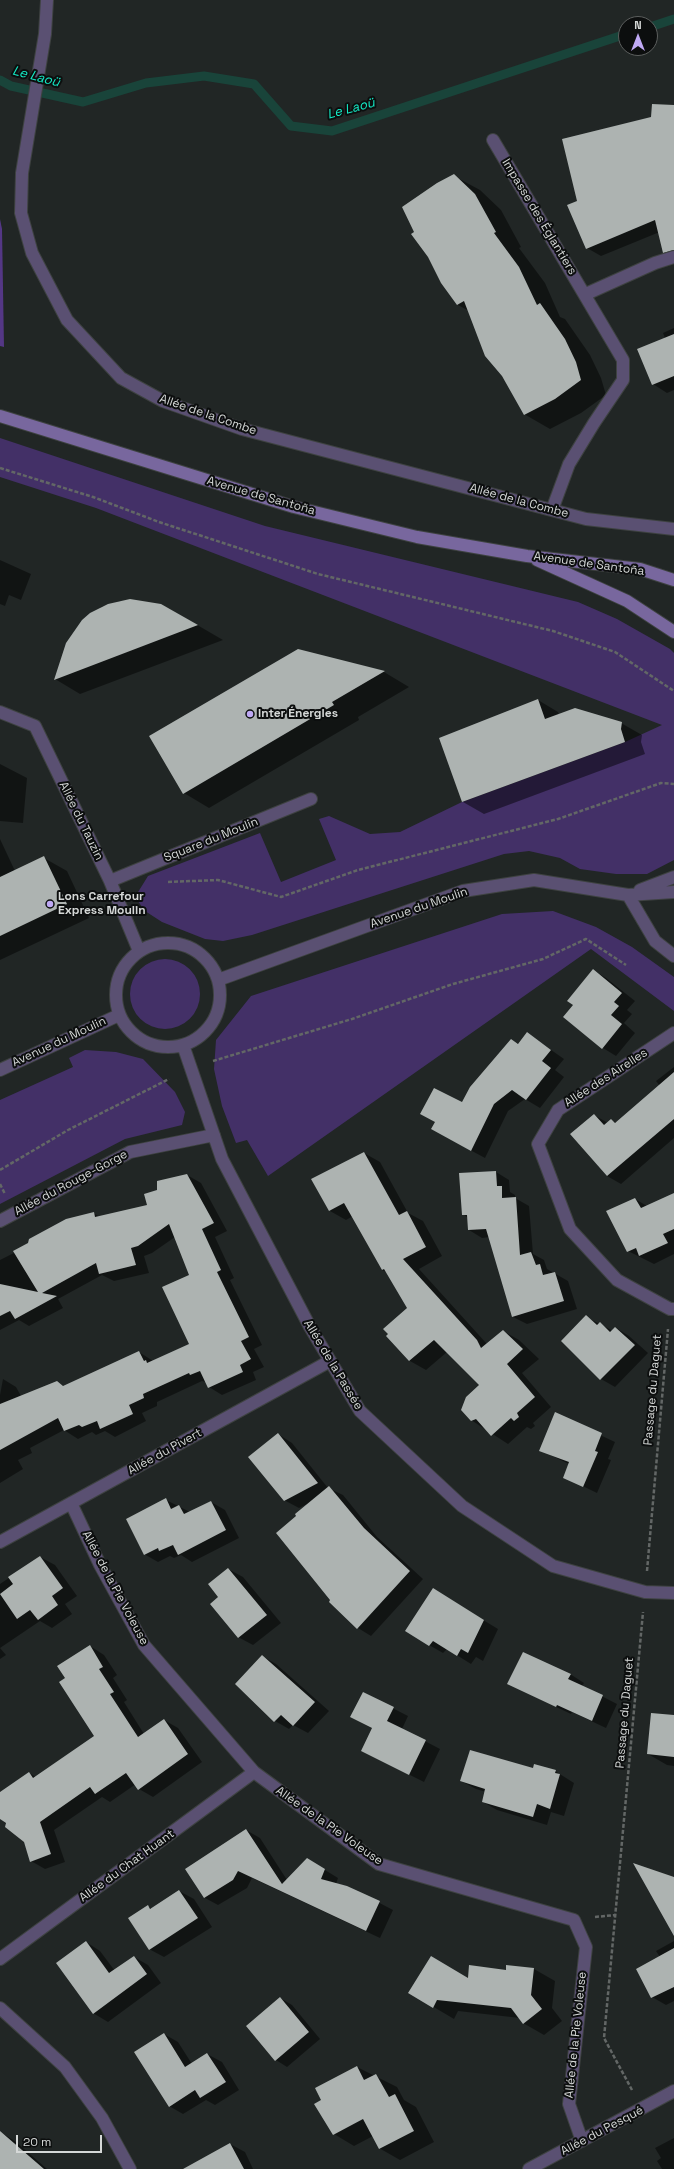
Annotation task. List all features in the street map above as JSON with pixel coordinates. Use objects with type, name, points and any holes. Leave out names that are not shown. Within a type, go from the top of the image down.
[{"type":"main road","name":"Avenue de Santoña","points":[[0,416],[294,507],[417,538],[527,556],[640,569],[674,580]]},
{"type":"main road","name":"Avenue de Santoña","points":[[527,556],[626,601],[674,632]]},
{"type":"street","name":"Allée de la Combe","points":[[47,0],[45,34],[22,173],[21,213],[32,253],[67,320],[121,378],[163,401],[242,429],[586,519],[674,529]]},
{"type":"street","name":"Impasse des Églantiers","points":[[493,140],[586,294],[623,360],[623,380],[594,423],[570,464],[552,510]]},
{"type":"street","points":[[586,294],[655,263],[674,257]]},
{"type":"street","name":"Allée du Tauzin","points":[[0,712],[35,726],[110,881],[139,951]]},
{"type":"street","name":"Square du Moulin","points":[[110,881],[311,799]]},
{"type":"street","points":[[674,877],[628,895],[654,941],[674,956]]},
{"type":"street","name":"Avenue du Moulin","points":[[218,980],[463,891],[534,880],[628,895],[674,892]]},
{"type":"street","points":[[165,943],[186,946],[200,954],[211,965],[218,980],[220,996],[217,1013],[210,1027],[198,1039],[183,1045],[167,1048],[145,1042],[126,1028],[119,1015],[115,1001],[116,986],[120,972],[128,960],[139,951],[154,945],[165,943]]},
{"type":"street","name":"Avenue du Moulin","points":[[0,1070],[119,1015]]},
{"type":"street","name":"Allée des Airelles","points":[[672,1309],[617,1280],[570,1229],[538,1144],[558,1110],[674,1033]]},
{"type":"street","name":"Allée de la Passée","points":[[183,1045],[222,1160],[310,1327],[360,1411],[462,1506],[553,1566],[645,1592],[674,1593]]},
{"type":"street","name":"Allée du Rouge-Gorge","points":[[0,1221],[130,1152],[214,1135]]},
{"type":"street","name":"Allée du Pivert","points":[[0,1542],[330,1361]]},
{"type":"street","name":"Allée de la Pie Voleuse","points":[[71,1503],[100,1565],[144,1645],[254,1772],[379,1864],[574,1920],[586,1947],[569,2104],[582,2141]]},
{"type":"street","name":"Allée du Chat Huant","points":[[0,1959],[254,1772]]},
{"type":"street","points":[[0,2008],[65,2067],[102,2118],[130,2169]]},
{"type":"street","name":"Allée du Pesqué","points":[[529,2169],[642,2110],[674,2091]]},
{"type":"path","points":[[0,468],[93,497],[159,522],[318,574],[553,631],[615,652],[674,691]]},
{"type":"path","points":[[166,882],[218,880],[281,897],[358,870],[558,819],[661,784],[674,784]]},
{"type":"path","points":[[213,1061],[352,1019],[452,984],[542,960],[586,939],[626,965]]},
{"type":"path","points":[[0,1170],[68,1130],[169,1079]]},
{"type":"path","name":"Passage du Daguet","points":[[642,2110],[604,2038],[672,1309]]},
{"type":"shaded area","points":[[0,219],[2,229],[4,347],[0,346]]},
{"type":"shaded area","points":[[0,438],[265,526],[578,602],[617,619],[670,649],[674,653],[674,860],[647,874],[616,874],[580,869],[560,858],[529,851],[504,854],[252,935],[223,941],[205,939],[162,922],[145,911],[135,897],[148,876],[260,833],[281,882],[336,860],[319,819],[329,816],[370,834],[400,832],[462,802],[625,742],[662,725],[96,508],[0,477]]},
{"type":"shaded area","points":[[553,911],[596,927],[632,947],[674,977],[674,1011],[591,949],[268,1176],[247,1140],[236,1143],[222,1106],[214,1069],[216,1040],[251,996],[502,914]]},
{"type":"shaded area","points":[[158,959],[172,959],[185,965],[194,974],[198,980],[200,994],[198,1008],[190,1019],[179,1027],[172,1029],[158,1029],[151,1027],[140,1019],[132,1008],[130,1001],[130,987],[132,980],[140,969],[151,961]]},
{"type":"shaded area","points":[[85,1050],[116,1052],[143,1059],[175,1092],[185,1112],[182,1125],[125,1139],[0,1204],[0,1100],[73,1067],[69,1058]]},
{"type":"building","points":[[652,104],[674,105],[674,250],[663,253],[655,220],[586,249],[567,205],[577,201],[562,139],[651,117]]},
{"type":"building","points":[[454,174],[475,194],[496,232],[494,233],[519,267],[537,305],[540,303],[565,339],[576,362],[581,380],[555,399],[524,415],[502,376],[485,356],[464,301],[457,305],[441,283],[428,257],[411,234],[414,232],[402,207],[437,183]]},
{"type":"building","points":[[674,334],[674,376],[652,385],[637,349]]},
{"type":"building","points":[[130,599],[161,604],[198,625],[54,680],[66,643],[82,620],[90,613],[108,604]]},
{"type":"building","points":[[298,649],[385,671],[332,702],[334,705],[183,794],[149,736]]},
{"type":"building","points":[[538,699],[545,719],[575,708],[622,722],[621,729],[625,742],[462,802],[439,738]]},
{"type":"building","points":[[44,856],[67,904],[0,936],[0,877]]},
{"type":"building","points":[[593,969],[622,993],[614,1002],[619,1006],[611,1015],[622,1024],[602,1049],[563,1017],[573,1005],[567,1001]]},
{"type":"building","points":[[527,1032],[551,1050],[542,1061],[551,1068],[526,1100],[512,1090],[494,1104],[471,1151],[431,1129],[435,1122],[420,1114],[434,1088],[462,1102],[470,1087],[511,1039],[518,1044]]},
{"type":"building","points":[[674,1072],[674,1119],[607,1176],[570,1134],[594,1114],[604,1125],[611,1119],[615,1123]]},
{"type":"building","points":[[364,1152],[399,1215],[407,1211],[426,1247],[403,1259],[477,1340],[481,1348],[503,1330],[523,1349],[507,1364],[535,1397],[517,1413],[519,1417],[514,1421],[511,1418],[491,1436],[476,1419],[471,1421],[461,1410],[466,1397],[479,1385],[434,1340],[409,1361],[386,1336],[388,1334],[383,1329],[407,1308],[384,1269],[382,1270],[344,1203],[329,1211],[311,1179]]},
{"type":"building","points":[[496,1171],[497,1186],[502,1186],[502,1198],[516,1197],[520,1255],[531,1252],[536,1265],[540,1264],[543,1275],[555,1272],[564,1301],[512,1317],[486,1229],[468,1230],[467,1215],[462,1215],[459,1173]]},
{"type":"building","points":[[187,1174],[214,1223],[202,1229],[221,1270],[217,1272],[249,1337],[241,1341],[251,1359],[240,1365],[243,1372],[208,1388],[200,1371],[190,1375],[189,1373],[143,1394],[144,1398],[129,1405],[133,1414],[100,1429],[97,1421],[82,1427],[79,1425],[64,1431],[58,1418],[0,1450],[0,1404],[57,1381],[63,1386],[139,1351],[144,1361],[146,1360],[147,1363],[189,1344],[162,1287],[189,1275],[169,1224],[138,1246],[131,1248],[136,1265],[99,1274],[96,1263],[42,1293],[57,1296],[15,1319],[10,1311],[0,1316],[0,1284],[38,1292],[13,1251],[28,1243],[29,1239],[66,1219],[94,1212],[95,1217],[147,1205],[144,1194],[157,1190],[157,1181]]},
{"type":"building","points":[[674,1193],[674,1229],[663,1234],[668,1243],[639,1256],[636,1248],[627,1252],[606,1211],[635,1198],[641,1208]]},
{"type":"building","points":[[586,1315],[597,1325],[600,1322],[610,1332],[615,1327],[635,1345],[600,1380],[561,1341]]},
{"type":"building","points":[[555,1412],[602,1433],[595,1451],[598,1452],[583,1487],[563,1478],[569,1462],[539,1451]]},
{"type":"building","points":[[278,1433],[318,1483],[284,1501],[248,1457]]},
{"type":"building","points":[[329,1486],[364,1528],[410,1571],[357,1629],[329,1602],[330,1600],[276,1533],[296,1516],[295,1514]]},
{"type":"building","points":[[166,1498],[171,1509],[179,1505],[184,1514],[211,1501],[226,1530],[178,1555],[173,1545],[159,1551],[158,1548],[144,1555],[126,1519]]},
{"type":"building","points":[[40,1556],[63,1588],[52,1596],[58,1605],[38,1620],[30,1610],[17,1619],[0,1594],[13,1584],[8,1577]]},
{"type":"building","points":[[228,1568],[267,1615],[238,1638],[210,1604],[218,1597],[208,1584]]},
{"type":"building","points":[[433,1588],[484,1620],[468,1653],[461,1649],[457,1656],[433,1641],[429,1646],[405,1631]]},
{"type":"building","points":[[90,1645],[103,1667],[99,1669],[114,1692],[110,1694],[138,1737],[164,1719],[188,1754],[138,1790],[126,1773],[95,1794],[90,1787],[40,1822],[51,1854],[30,1862],[24,1842],[5,1827],[6,1823],[0,1819],[0,1792],[29,1772],[33,1778],[94,1736],[59,1682],[65,1678],[57,1666]]},
{"type":"building","points":[[523,1652],[571,1674],[568,1679],[603,1695],[592,1721],[557,1705],[556,1707],[507,1684]]},
{"type":"building","points":[[262,1655],[315,1702],[293,1726],[281,1715],[274,1722],[235,1684]]},
{"type":"building","points":[[363,1692],[394,1707],[387,1721],[426,1740],[409,1775],[361,1751],[372,1728],[350,1717]]},
{"type":"building","points":[[651,1713],[674,1715],[674,1757],[647,1754]]},
{"type":"building","points":[[470,1750],[533,1768],[534,1764],[556,1770],[555,1773],[560,1774],[550,1809],[537,1804],[533,1817],[482,1802],[485,1789],[460,1781]]},
{"type":"building","points":[[246,1829],[282,1884],[307,1858],[325,1869],[321,1879],[347,1886],[380,1901],[366,1931],[238,1871],[233,1880],[204,1898],[185,1869]]},
{"type":"building","points":[[633,1863],[674,1877],[674,1936]]},
{"type":"building","points":[[179,1890],[198,1918],[149,1950],[128,1918],[148,1905],[150,1909]]},
{"type":"building","points":[[86,1941],[109,1973],[134,1956],[147,1974],[93,2014],[56,1963]]},
{"type":"building","points":[[674,1948],[674,1987],[651,1998],[636,1969]]},
{"type":"building","points":[[431,1956],[468,1978],[469,1965],[506,1970],[506,1965],[534,1968],[531,1995],[542,2009],[523,2024],[511,2008],[437,2000],[433,2008],[408,1993]]},
{"type":"building","points":[[280,1997],[309,2032],[275,2061],[246,2026]]},
{"type":"building","points":[[164,2033],[185,2067],[207,2053],[226,2082],[200,2098],[195,2090],[169,2107],[134,2052]]},
{"type":"building","points":[[357,2066],[364,2080],[376,2074],[389,2097],[395,2094],[414,2131],[379,2149],[363,2119],[333,2135],[314,2104],[321,2100],[315,2088]]},
{"type":"building","points":[[0,2131],[44,2169],[0,2169]]},
{"type":"building","points":[[230,2143],[244,2169],[183,2169]]},
{"type":"waterway","name":"Le Laoü","points":[[658,24],[674,19]]},
{"type":"waterway","name":"Le Laoü","points":[[0,80],[11,86],[83,102],[146,83],[204,76],[254,84],[291,126],[332,131],[618,37]]},
{"type":"place","name":"Inter Énergies","points":[[250,714]]},
{"type":"place","name":"Lons Carrefour Express Moulin","points":[[50,904]]}]
